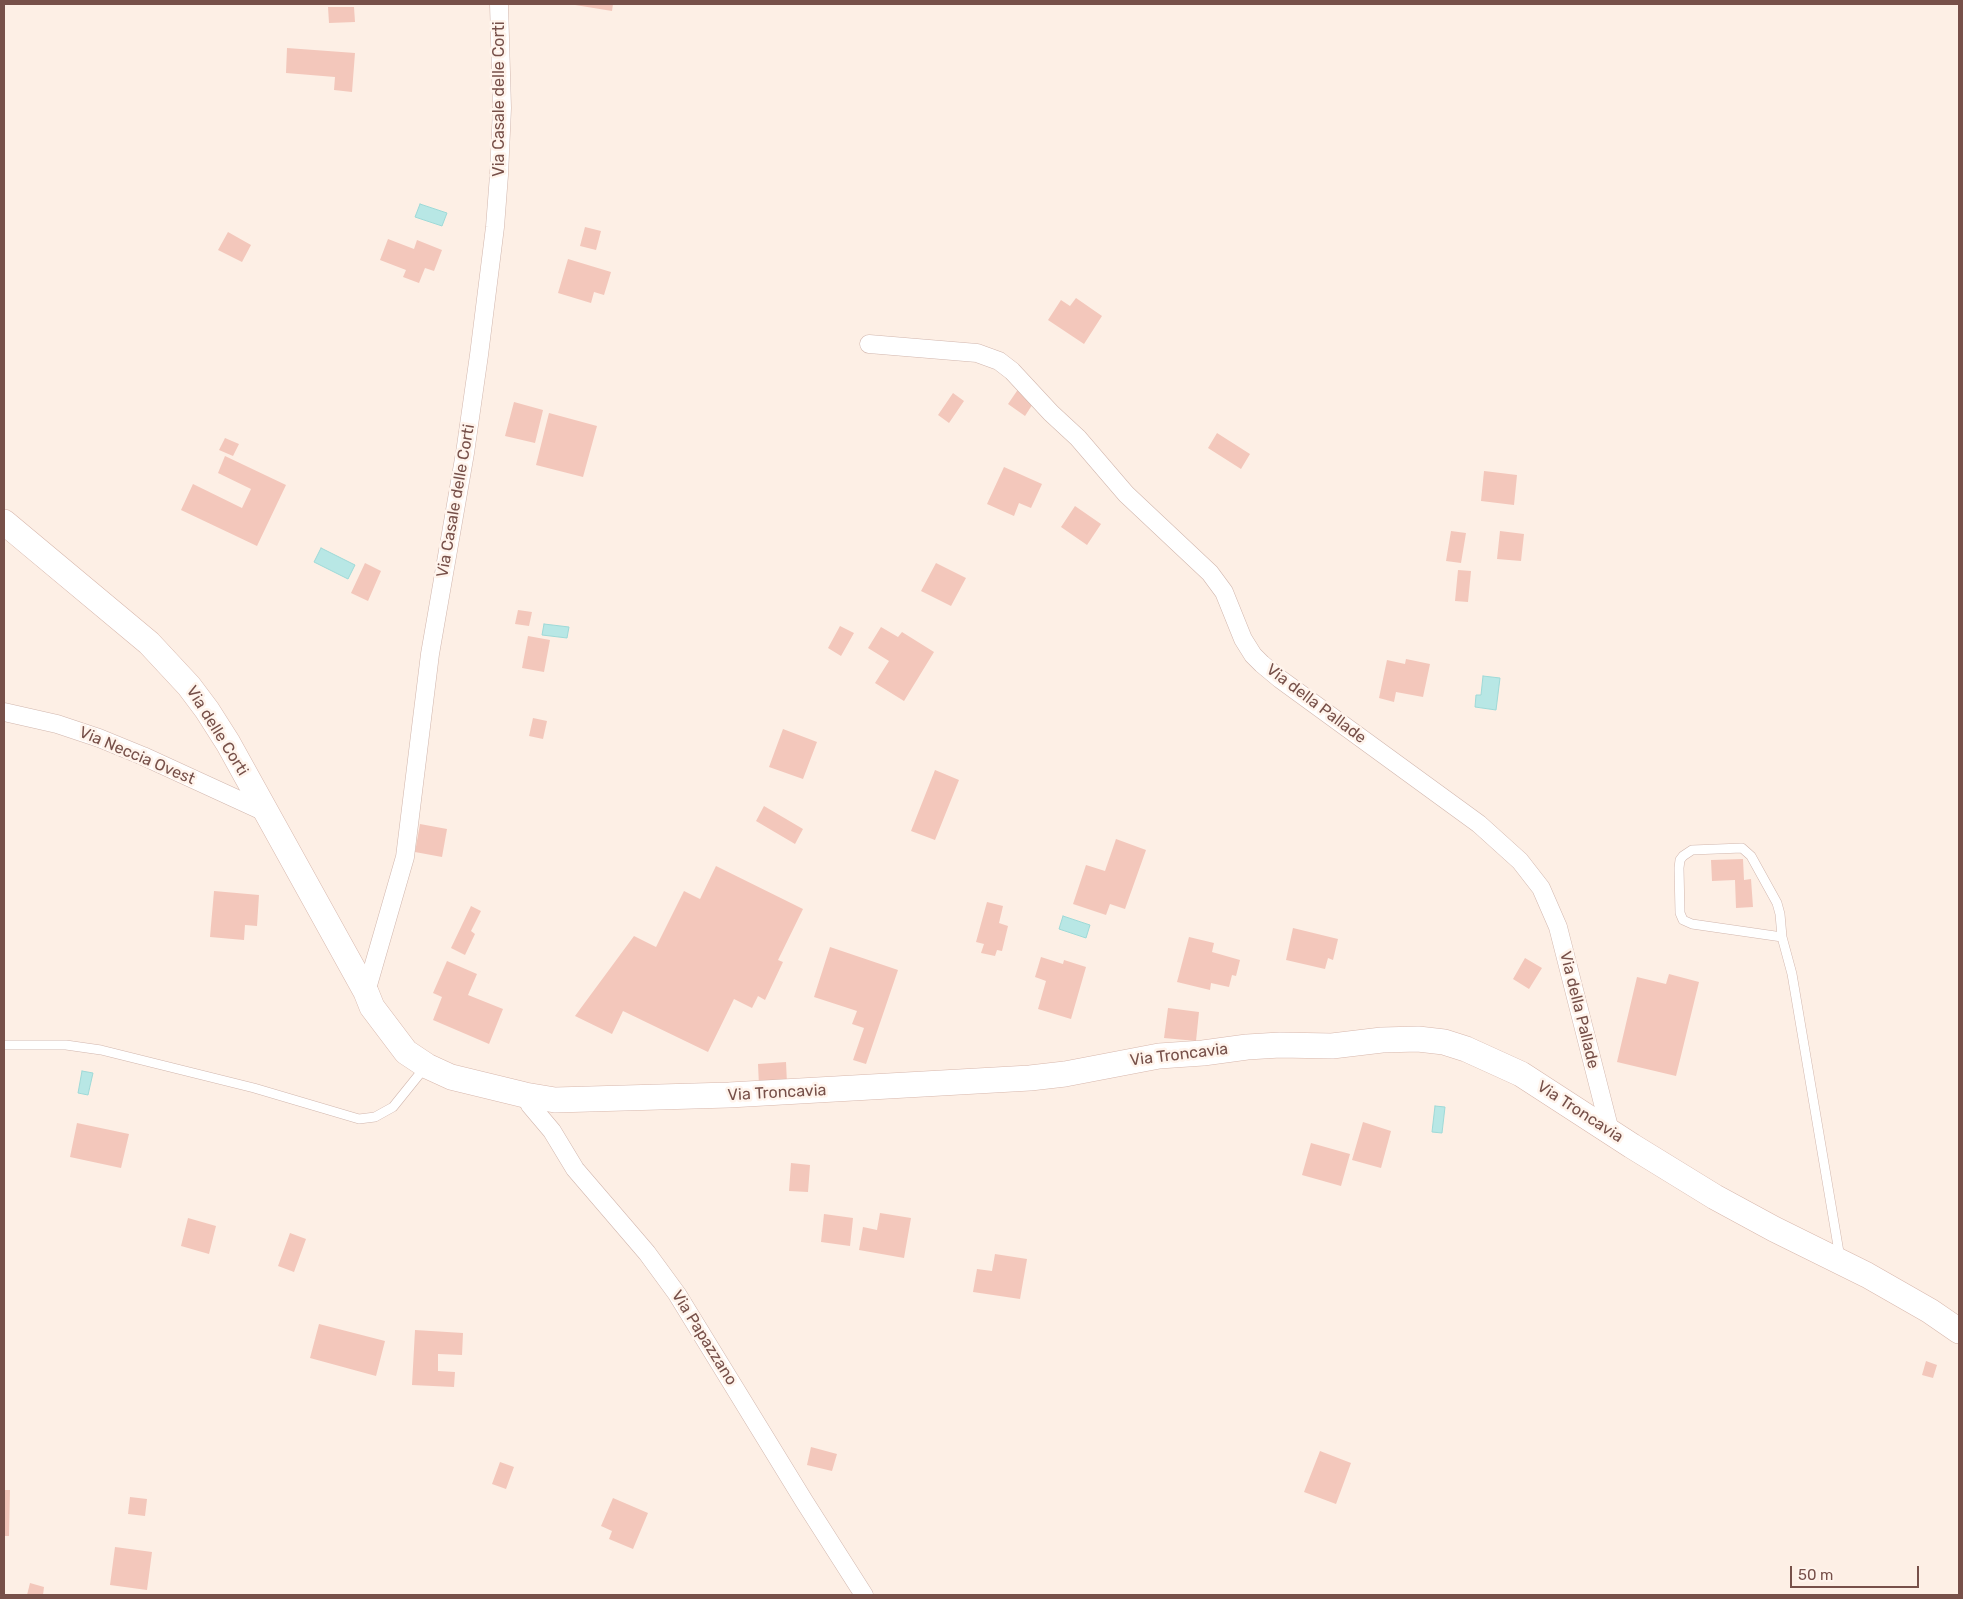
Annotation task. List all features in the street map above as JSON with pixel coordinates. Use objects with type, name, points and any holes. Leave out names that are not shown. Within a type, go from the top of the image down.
[{"type":"street","name":"Via Casale delle Corti","points":[[366,992],[405,857],[430,654],[465,453],[480,346],[495,226],[501,139],[502,77],[499,4]]},
{"type":"street","name":"Via della Pallade","points":[[869,344],[976,353],[993,358],[1012,371],[1078,438],[1126,494],[1198,560],[1215,579],[1230,606],[1243,639],[1253,655],[1262,664],[1479,824],[1520,861],[1541,888],[1558,927],[1610,1131]]},
{"type":"street","name":"Via delle Corti","points":[[4,522],[146,640],[190,686],[214,720],[366,992]]},
{"type":"street","name":"Via Neccia Ovest","points":[[4,712],[57,724],[99,738],[265,812]]},
{"type":"street","name":"Via Troncavia","points":[[366,992],[372,1006],[406,1052],[426,1066],[450,1077],[525,1095],[555,1100],[738,1095],[1030,1078],[1065,1074],[1159,1056],[1203,1054],[1247,1047],[1280,1045],[1332,1046],[1382,1040],[1418,1039],[1444,1042],[1466,1049],[1521,1074],[1655,1161],[1728,1204],[1903,1295],[1959,1331]]},
{"type":"street","name":"Via Papazzano","points":[[525,1095],[530,1105],[552,1131],[575,1169],[644,1248],[672,1288],[864,1595]]},
{"type":"lane","points":[[1782,937],[1692,924],[1683,920],[1680,913],[1679,868],[1682,856],[1692,850],[1742,848],[1751,856],[1777,903],[1782,937],[1792,974],[1840,1261]]},
{"type":"lane","points":[[4,1045],[66,1045],[101,1050],[254,1088],[359,1119],[375,1117],[393,1107],[426,1066]]},
{"type":"water","points":[[420,204],[447,213],[442,226],[415,217]]},
{"type":"water","points":[[321,548],[355,565],[348,579],[314,562]]},
{"type":"water","points":[[544,624],[569,627],[567,638],[542,635]]},
{"type":"water","points":[[1483,676],[1500,678],[1496,710],[1475,707],[1476,695],[1481,695]]},
{"type":"water","points":[[1063,916],[1090,925],[1086,938],[1059,929]]},
{"type":"water","points":[[82,1071],[93,1073],[88,1095],[78,1093]]},
{"type":"water","points":[[1435,1106],[1445,1107],[1442,1133],[1432,1132]]},
{"type":"building","points":[[569,4],[613,4],[612,11]]},
{"type":"building","points":[[328,7],[354,7],[355,22],[329,23]]},
{"type":"building","points":[[287,48],[355,53],[352,92],[334,90],[335,77],[286,73]]},
{"type":"building","points":[[585,227],[601,231],[596,250],[580,246]]},
{"type":"building","points":[[228,232],[251,245],[242,262],[218,250]]},
{"type":"building","points":[[388,239],[414,249],[417,240],[442,250],[434,271],[425,268],[419,283],[403,277],[406,270],[380,260]]},
{"type":"building","points":[[568,259],[611,272],[604,295],[594,292],[591,303],[558,293]]},
{"type":"building","points":[[1076,298],[1102,316],[1084,344],[1048,320],[1061,300],[1070,306]]},
{"type":"building","points":[[1019,388],[1036,399],[1025,416],[1008,404]]},
{"type":"building","points":[[953,393],[964,401],[949,423],[938,415]]},
{"type":"building","points":[[514,402],[543,410],[535,443],[505,436]]},
{"type":"building","points":[[549,413],[597,426],[583,477],[536,465]]},
{"type":"building","points":[[1217,433],[1250,454],[1241,469],[1208,448]]},
{"type":"building","points":[[225,438],[239,444],[233,456],[219,450]]},
{"type":"building","points":[[225,456],[286,485],[257,546],[181,510],[193,484],[242,508],[251,489],[218,473]]},
{"type":"building","points":[[1004,467],[1042,484],[1031,508],[1019,503],[1014,516],[987,504]]},
{"type":"building","points":[[1484,471],[1517,475],[1514,505],[1481,501]]},
{"type":"building","points":[[1075,506],[1101,524],[1087,545],[1061,527]]},
{"type":"building","points":[[1451,531],[1466,533],[1461,563],[1446,561]]},
{"type":"building","points":[[1500,531],[1524,534],[1521,561],[1497,559]]},
{"type":"building","points":[[365,563],[381,571],[368,601],[351,593]]},
{"type":"building","points":[[936,563],[966,578],[951,606],[921,591]]},
{"type":"building","points":[[1458,570],[1471,571],[1468,602],[1455,601]]},
{"type":"building","points":[[518,610],[532,612],[529,626],[515,624]]},
{"type":"building","points":[[840,626],[854,633],[841,656],[828,648]]},
{"type":"building","points":[[881,627],[898,637],[902,632],[934,652],[904,701],[875,683],[889,661],[868,648]]},
{"type":"building","points":[[528,636],[550,640],[544,672],[522,668]]},
{"type":"building","points":[[1406,659],[1430,664],[1423,697],[1396,692],[1394,702],[1379,698],[1387,660],[1405,664]]},
{"type":"building","points":[[533,718],[547,721],[543,739],[529,736]]},
{"type":"building","points":[[783,729],[817,742],[803,779],[769,767]]},
{"type":"building","points":[[935,770],[959,780],[935,840],[911,831]]},
{"type":"building","points":[[764,806],[803,829],[795,844],[756,821]]},
{"type":"building","points":[[420,824],[447,829],[442,857],[415,852]]},
{"type":"building","points":[[1116,839],[1146,850],[1125,909],[1110,904],[1106,915],[1073,904],[1086,865],[1105,871]]},
{"type":"building","points":[[1743,859],[1744,880],[1751,879],[1753,907],[1736,908],[1735,880],[1712,881],[1711,860]]},
{"type":"building","points":[[716,866],[803,909],[778,960],[783,962],[765,1000],[758,996],[752,1008],[734,999],[708,1052],[623,1011],[612,1034],[575,1016],[634,936],[656,947],[684,891],[700,899]]},
{"type":"building","points":[[214,891],[259,895],[257,926],[245,925],[244,940],[210,937]]},
{"type":"building","points":[[987,902],[1003,906],[999,923],[1008,926],[1002,951],[997,950],[995,956],[981,953],[984,944],[976,942]]},
{"type":"building","points":[[471,906],[481,911],[471,931],[475,934],[465,955],[451,948]]},
{"type":"building","points":[[1293,928],[1338,939],[1333,960],[1328,958],[1325,969],[1286,960]]},
{"type":"building","points":[[1189,937],[1214,943],[1212,952],[1240,960],[1236,976],[1232,975],[1229,987],[1211,983],[1210,990],[1177,982]]},
{"type":"building","points":[[830,947],[898,970],[866,1064],[853,1060],[864,1028],[852,1024],[857,1011],[814,997]]},
{"type":"building","points":[[1041,957],[1063,964],[1064,960],[1086,967],[1071,1019],[1038,1009],[1046,981],[1035,977]]},
{"type":"building","points":[[1525,958],[1542,968],[1529,989],[1513,979]]},
{"type":"building","points":[[447,961],[477,974],[468,995],[503,1009],[489,1044],[433,1020],[442,997],[433,993]]},
{"type":"building","points":[[1669,974],[1699,982],[1676,1076],[1617,1062],[1637,977],[1666,984]]},
{"type":"building","points":[[1168,1008],[1199,1012],[1196,1041],[1164,1038]]},
{"type":"building","points":[[786,1062],[787,1084],[759,1086],[758,1064]]},
{"type":"building","points":[[1363,1122],[1391,1131],[1381,1168],[1352,1160]]},
{"type":"building","points":[[77,1123],[129,1134],[121,1168],[70,1157]]},
{"type":"building","points":[[1311,1143],[1350,1154],[1341,1186],[1302,1175]]},
{"type":"building","points":[[791,1163],[810,1165],[808,1192],[789,1191]]},
{"type":"building","points":[[880,1213],[911,1218],[904,1258],[859,1250],[863,1227],[877,1230]]},
{"type":"building","points":[[824,1214],[853,1218],[850,1246],[821,1242]]},
{"type":"building","points":[[188,1218],[216,1226],[209,1254],[181,1246]]},
{"type":"building","points":[[290,1233],[306,1239],[294,1272],[278,1266]]},
{"type":"building","points":[[995,1254],[1027,1259],[1020,1299],[973,1292],[977,1269],[992,1271]]},
{"type":"building","points":[[319,1324],[385,1341],[376,1376],[310,1358]]},
{"type":"building","points":[[415,1330],[463,1333],[462,1355],[438,1354],[438,1371],[455,1372],[454,1387],[412,1385]]},
{"type":"building","points":[[1926,1361],[1937,1365],[1933,1378],[1922,1375]]},
{"type":"building","points":[[811,1447],[837,1454],[832,1471],[807,1465]]},
{"type":"building","points":[[1320,1451],[1351,1463],[1336,1504],[1304,1492]]},
{"type":"building","points":[[500,1462],[514,1467],[506,1489],[492,1484]]},
{"type":"building","points":[[4,1490],[10,1490],[9,1536],[4,1536]]},
{"type":"building","points":[[130,1497],[147,1499],[145,1516],[128,1514]]},
{"type":"building","points":[[613,1498],[648,1513],[633,1549],[609,1539],[612,1531],[601,1526]]},
{"type":"building","points":[[115,1547],[152,1552],[147,1590],[110,1585]]},
{"type":"building","points":[[30,1583],[44,1587],[43,1595],[27,1595]]}]
